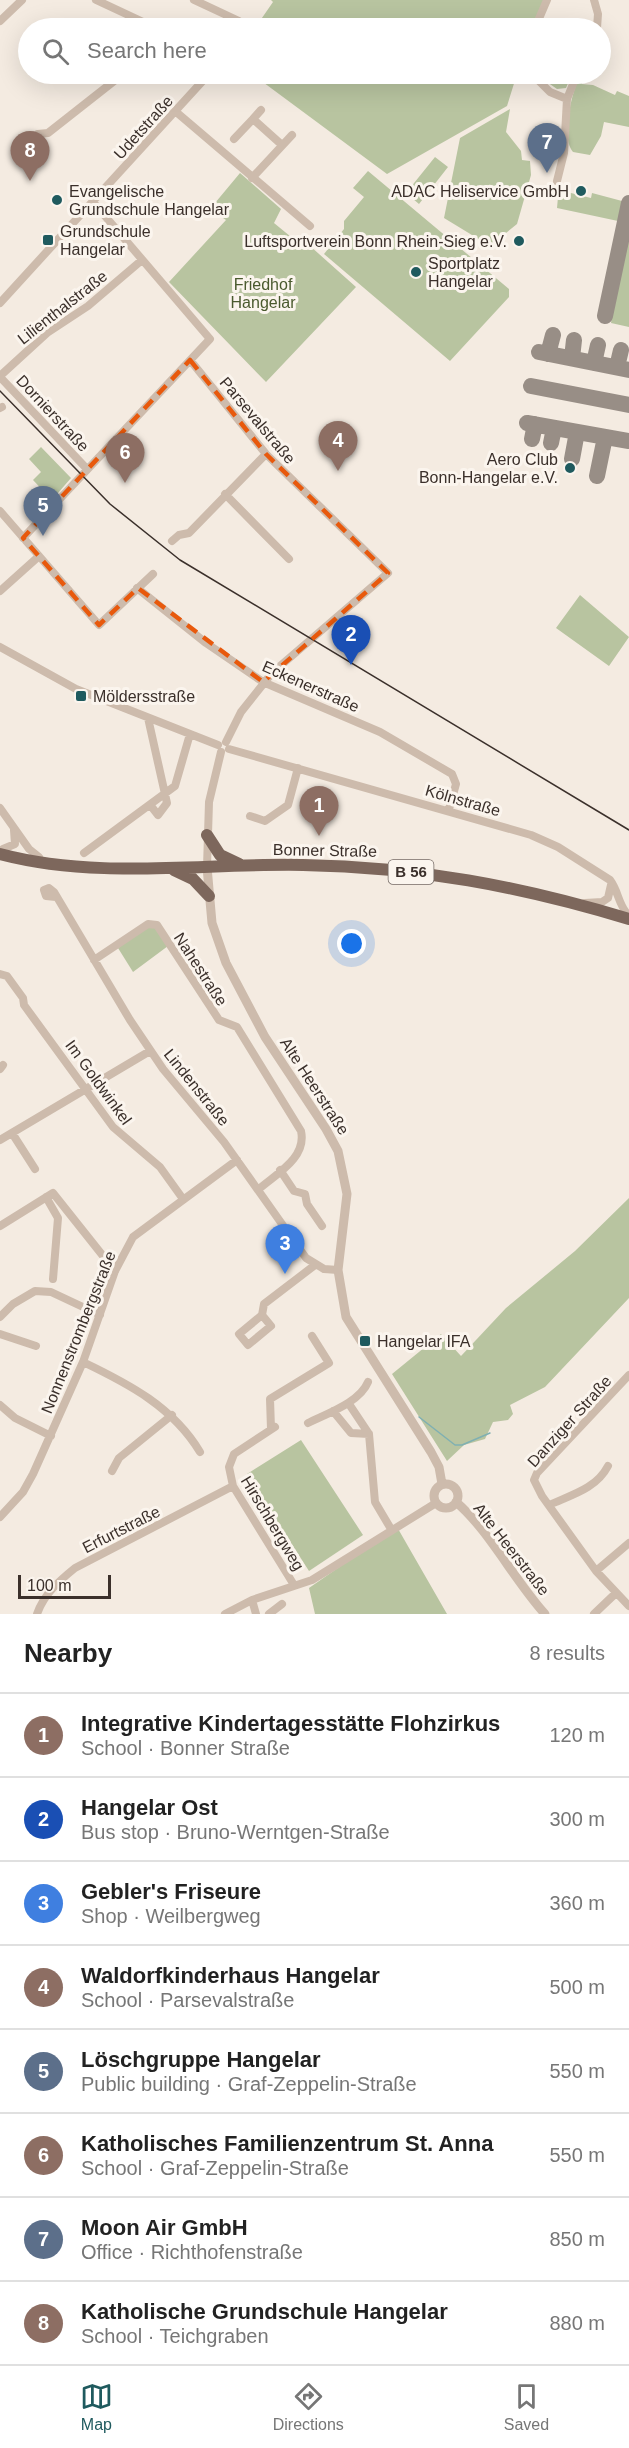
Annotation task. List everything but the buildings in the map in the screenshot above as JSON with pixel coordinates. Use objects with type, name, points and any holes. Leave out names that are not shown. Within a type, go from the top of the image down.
[{"type":"main road","points":[[207,835],[220,855],[243,866]]},
{"type":"main road","name":"Bonner Straße","points":[[1,850],[123,869]]},
{"type":"main road","name":"Bonner Straße","points":[[1,850],[63,866],[123,869],[243,866],[384,868],[491,883],[629,918]]},
{"type":"main road","points":[[170,868],[194,879],[209,896]]},
{"type":"street","points":[[0,21],[22,0]]},
{"type":"street","points":[[96,0],[135,18]]},
{"type":"street","points":[[194,0],[233,18]]},
{"type":"street","points":[[539,18],[547,0]]},
{"type":"street","points":[[594,0],[598,18]]},
{"type":"street","points":[[38,134],[48,133],[110,84]]},
{"type":"street","name":"Udetstraße","points":[[0,303],[200,84]]},
{"type":"street","points":[[542,84],[550,92],[567,99]]},
{"type":"street","points":[[558,182],[564,153],[567,99],[574,84]]},
{"type":"street","points":[[234,139],[261,110]]},
{"type":"street","points":[[175,111],[310,226]]},
{"type":"street","points":[[252,119],[282,145]]},
{"type":"street","points":[[252,178],[292,135]]},
{"type":"street","points":[[22,538],[210,339],[93,202]]},
{"type":"street","name":"Lilienthalstraße","points":[[0,376],[41,338],[88,306],[142,260]]},
{"type":"street","name":"Parsevalstraße","points":[[190,360],[266,454],[387,570],[386,577],[308,641],[263,682]]},
{"type":"street","name":"Dornierstraße","points":[[0,376],[87,469]]},
{"type":"street","points":[[172,542],[179,535],[189,533],[266,454]]},
{"type":"street","points":[[225,494],[289,559]]},
{"type":"street","points":[[0,511],[99,626],[153,574]]},
{"type":"street","points":[[0,591],[38,557]]},
{"type":"street","name":"Eckenerstraße","points":[[137,588],[206,643],[263,682],[380,732],[452,774],[456,784],[449,809]]},
{"type":"street","name":"Kölnstraße","points":[[0,647],[76,689],[224,747],[449,809],[531,835],[558,847],[610,880]]},
{"type":"street","points":[[207,867],[209,802],[224,747],[241,712],[263,682]]},
{"type":"street","points":[[84,853],[151,806],[158,815],[165,810],[166,794],[148,718]]},
{"type":"street","points":[[166,794],[175,786],[190,734]]},
{"type":"street","points":[[250,816],[265,821],[288,805],[298,768]]},
{"type":"street","points":[[0,808],[28,849],[39,856]]},
{"type":"street","points":[[1,850],[15,844],[14,828]]},
{"type":"street","name":"Alte Heerstraße","points":[[207,867],[209,896],[218,943],[239,989],[265,1037],[338,1151],[346,1182],[347,1204],[338,1270],[346,1317],[431,1452],[439,1467],[442,1484]]},
{"type":"street","points":[[577,904],[602,902],[608,898],[612,888],[610,880]]},
{"type":"street","points":[[610,880],[615,887],[619,905],[629,918]]},
{"type":"street","name":"Lindenstraße","points":[[56,897],[150,1051],[259,1189],[306,1258],[315,1265]]},
{"type":"street","name":"Nahestraße","points":[[94,960],[148,924],[157,925],[219,1020],[237,1027],[301,1131],[303,1140],[298,1154],[259,1189]]},
{"type":"street","name":"Im Goldwinkel","points":[[0,975],[7,976],[23,998],[24,1005],[113,1127],[160,1167],[183,1199]]},
{"type":"street","points":[[0,1139],[150,1051]]},
{"type":"street","points":[[12,1133],[35,1169]]},
{"type":"street","name":"Nonnenstrombergstraße","points":[[1,1515],[23,1492],[51,1436],[83,1362],[115,1271],[133,1237],[237,1160]]},
{"type":"street","points":[[280,1170],[294,1191],[305,1194],[308,1204],[322,1226]]},
{"type":"street","points":[[0,1226],[53,1193],[115,1271]]},
{"type":"street","points":[[46,1197],[58,1218],[53,1279]]},
{"type":"street","points":[[262,1315],[264,1304],[315,1265],[338,1270]]},
{"type":"street","points":[[0,1317],[13,1304],[35,1291],[51,1292],[100,1315]]},
{"type":"street","points":[[0,1334],[36,1346]]},
{"type":"street","name":"Hirschbergweg","points":[[294,1585],[233,1486],[229,1467],[234,1454],[273,1428],[270,1399],[329,1363],[312,1336]]},
{"type":"street","points":[[83,1362],[143,1394],[172,1416],[200,1452]]},
{"type":"street","name":"Danziger Straße","points":[[549,1505],[536,1487],[534,1480],[537,1473],[629,1375]]},
{"type":"street","points":[[308,1423],[349,1404],[353,1397],[365,1390],[368,1382]]},
{"type":"street","points":[[349,1404],[369,1434],[375,1502],[391,1529]]},
{"type":"street","points":[[0,1405],[15,1418],[51,1436]]},
{"type":"street","points":[[333,1411],[351,1433],[369,1434]]},
{"type":"street","points":[[112,1471],[119,1458],[172,1416]]},
{"type":"street","points":[[608,1466],[602,1478],[589,1487],[549,1505],[596,1571],[629,1606]]},
{"type":"street","points":[[442,1484],[450,1485],[456,1490],[456,1502],[446,1508],[436,1503],[434,1493],[442,1484]]},
{"type":"street","name":"Erfurtstraße","points":[[37,1614],[45,1597],[58,1581],[75,1568],[233,1486]]},
{"type":"street","name":"Alte Heerstraße","points":[[456,1502],[471,1516],[523,1588],[545,1614]]},
{"type":"street","points":[[225,1614],[252,1600],[312,1580],[436,1503]]},
{"type":"street","points":[[596,1571],[629,1543]]},
{"type":"street","points":[[594,1614],[616,1593]]},
{"type":"street","points":[[252,1600],[256,1614]]},
{"type":"street","points":[[269,1614],[282,1604]]},
{"type":"highlighted area","points":[[190,360],[266,454],[388,573],[263,682],[138,588],[99,625],[23,538]]},
{"type":"green space","points":[[271,0],[544,0],[536,18],[262,18],[273,2]]},
{"type":"green space","points":[[266,84],[514,84],[507,106],[387,174]]},
{"type":"green space","points":[[550,84],[568,84],[566,88],[557,89]]},
{"type":"green space","points":[[576,84],[593,85],[615,95],[617,91],[629,96],[629,127],[604,122],[601,136],[590,155],[573,152],[569,146],[567,128]]},
{"type":"green space","points":[[510,109],[506,132],[521,151],[522,160],[530,161],[531,175],[517,224],[490,246],[444,218],[460,138]]},
{"type":"green space","points":[[435,157],[448,167],[419,204],[406,193]]},
{"type":"green space","name":"Sportplatz Hangelar","points":[[368,171],[509,289],[509,297],[450,361],[324,254],[344,229],[344,221],[364,197],[353,188]]},
{"type":"green space","name":"Friedhof Hangelar","points":[[240,173],[281,209],[274,223],[296,241],[300,237],[356,287],[266,382],[169,282],[226,220],[210,209]]},
{"type":"green space","points":[[567,192],[591,198],[592,193],[622,201],[618,221],[557,208],[558,197],[565,198]]},
{"type":"green space","points":[[629,231],[629,327],[611,323]]},
{"type":"green space","points":[[41,447],[71,478],[52,500],[33,480],[41,472],[29,459]]},
{"type":"green space","points":[[580,595],[629,637],[609,666],[556,628]]},
{"type":"green space","points":[[149,926],[156,927],[168,946],[133,972],[118,948]]},
{"type":"green space","points":[[629,1198],[629,1298],[545,1387],[510,1405],[513,1414],[508,1420],[493,1422],[485,1439],[464,1445],[447,1461],[392,1374],[441,1334],[461,1356],[506,1308],[575,1251]]},
{"type":"green space","points":[[301,1440],[363,1535],[309,1571],[247,1474]]},
{"type":"green space","points":[[397,1527],[447,1614],[315,1614],[309,1588]]},
{"type":"waterway","points":[[419,1417],[455,1445],[462,1445],[490,1433]]},
{"type":"taxiway","points":[[605,316],[629,203]]},
{"type":"taxiway","points":[[548,354],[553,335]]},
{"type":"taxiway","points":[[572,358],[574,340]]},
{"type":"taxiway","points":[[594,363],[598,345]]},
{"type":"taxiway","points":[[617,367],[621,350]]},
{"type":"taxiway","points":[[539,352],[629,370]]},
{"type":"taxiway","points":[[531,386],[629,405]]},
{"type":"taxiway","points":[[527,423],[629,441]]},
{"type":"taxiway","points":[[532,439],[535,424]]},
{"type":"taxiway","points":[[551,443],[554,428]]},
{"type":"taxiway","points":[[572,459],[577,432]]},
{"type":"taxiway","points":[[597,476],[605,437]]},
{"type":"tram line","points":[[0,391],[110,504],[180,560],[629,830]]},
{"type":"place","name":"Moon Air GmbH","points":[[547,173]]},
{"type":"place","name":"Katholische Grundschule Hangelar","points":[[30,181]]},
{"type":"place","name":"ADAC Heliservice GmbH","points":[[581,191]]},
{"type":"place","name":"Evangelische Grundschule Hangelar","points":[[57,200]]},
{"type":"place","name":"Grundschule Hangelar","points":[[48,240]]},
{"type":"place","name":"Luftsportverein Bonn Rhein-Sieg e.V.","points":[[519,241]]},
{"type":"place","name":"Sportplatz Hangelar","points":[[416,272]]},
{"type":"place","name":"Aero Club Bonn-Hangelar e.V.","points":[[570,468]]},
{"type":"place","name":"Waldorfkinderhaus Hangelar","points":[[338,471]]},
{"type":"place","name":"Katholisches Familienzentrum St. Anna","points":[[125,483]]},
{"type":"place","name":"Löschgruppe Hangelar","points":[[43,536]]},
{"type":"place","name":"Hangelar Ost","points":[[351,665]]},
{"type":"place","name":"Möldersstraße","points":[[81,696]]},
{"type":"place","name":"Integrative Kindertagesstätte Flohzirkus","points":[[319,836]]},
{"type":"place","name":"Gebler's Friseure","points":[[285,1274]]},
{"type":"place","name":"Hangelar IFA","points":[[365,1341]]}]
